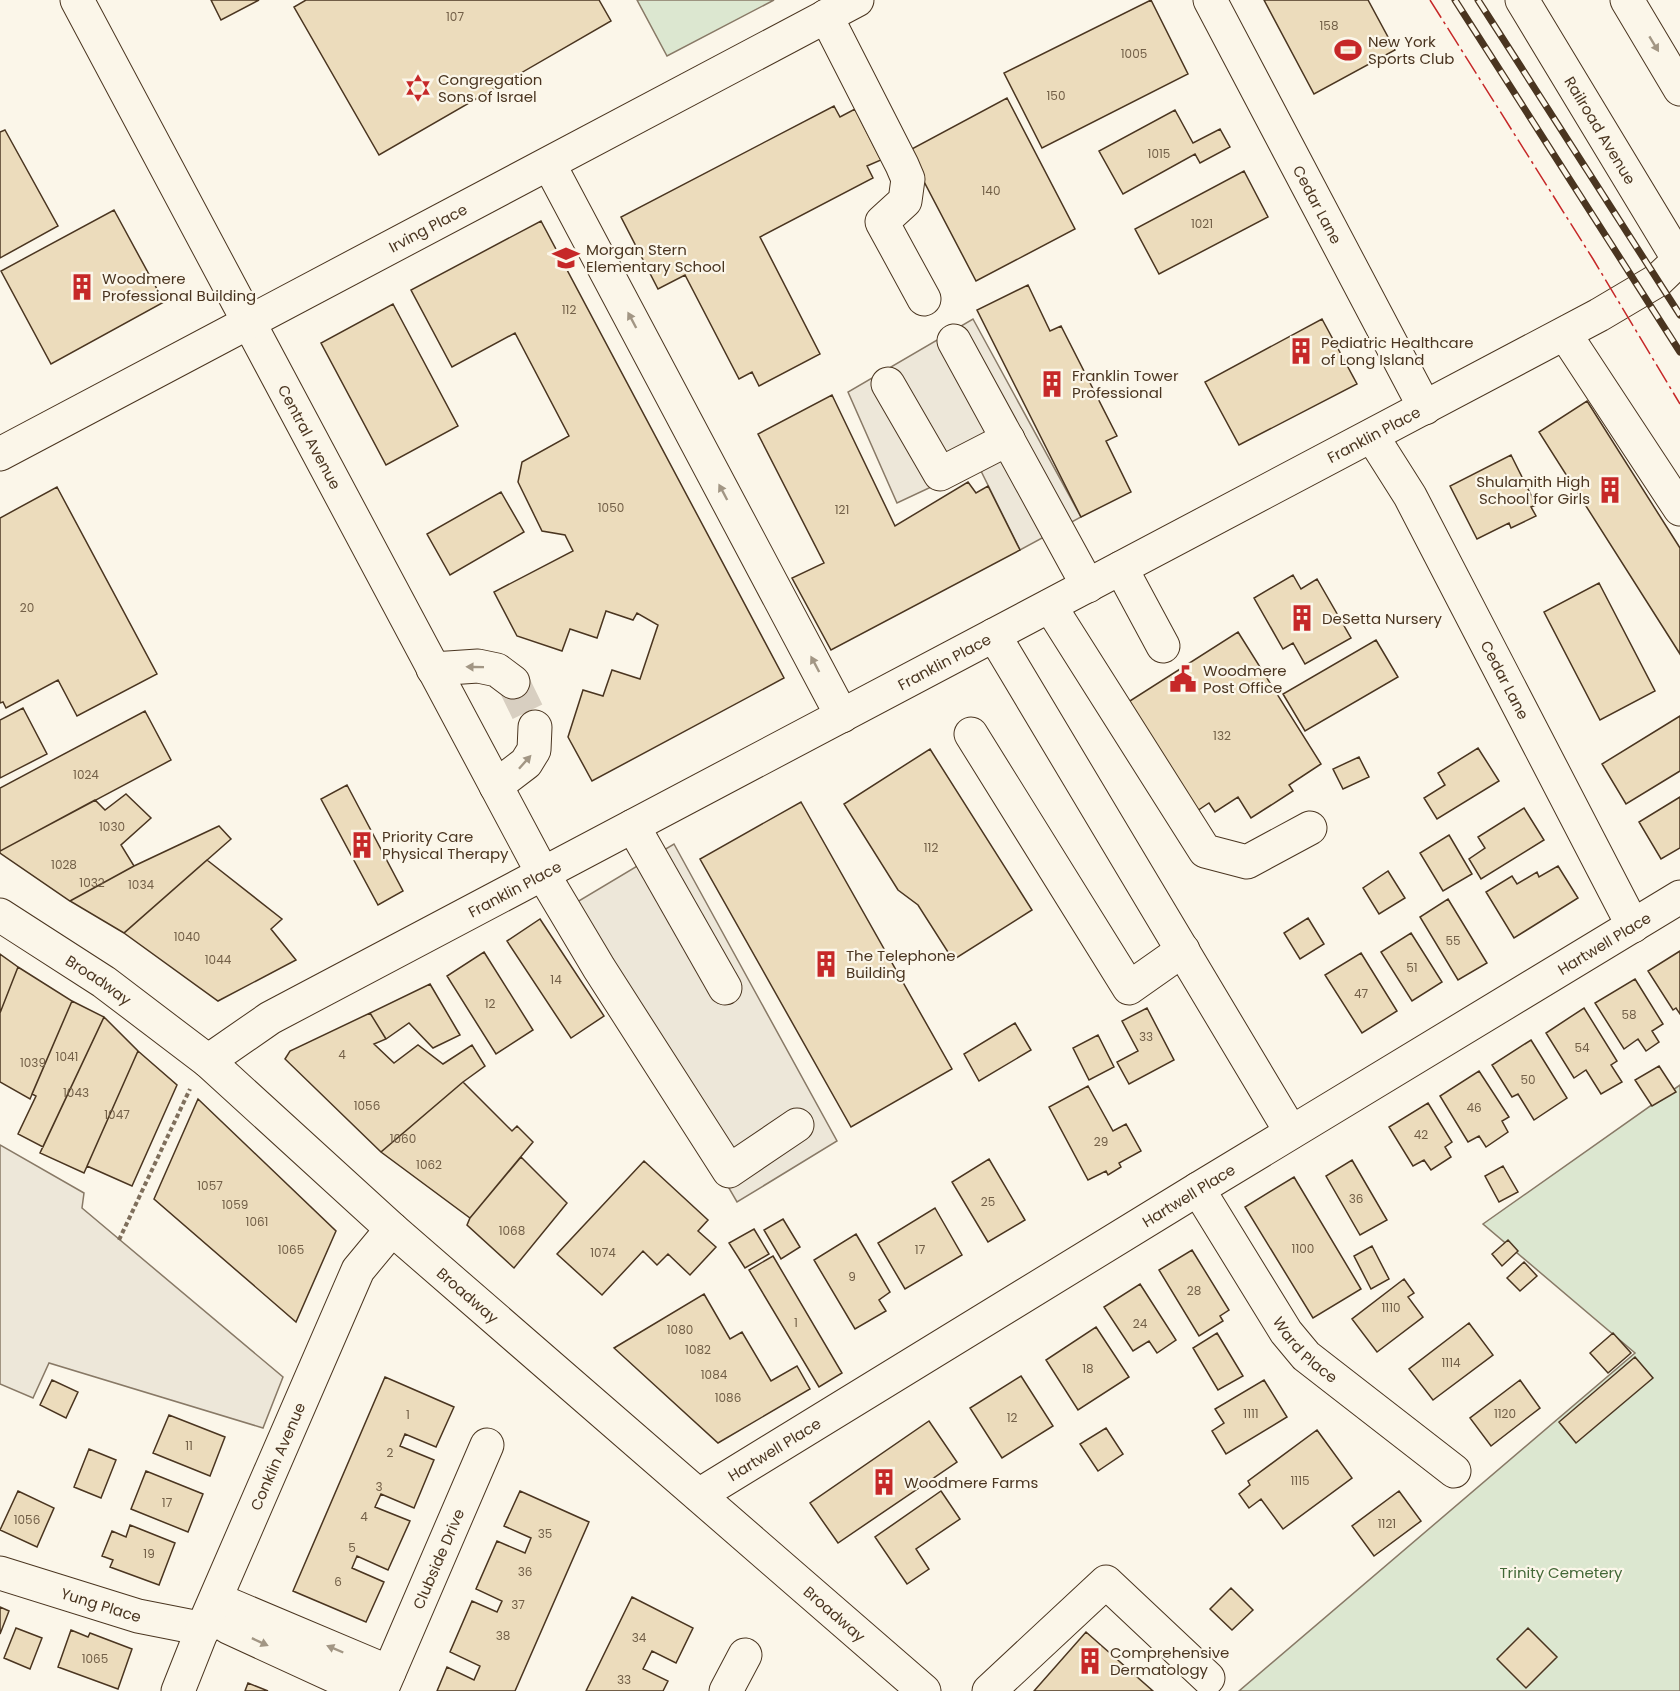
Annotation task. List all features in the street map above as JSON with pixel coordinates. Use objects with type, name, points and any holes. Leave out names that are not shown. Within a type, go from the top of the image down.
[{"type":"street","name":"Central Avenue","points":[[77,0],[543,874],[599,969],[729,1171],[797,1125]]},
{"type":"street","name":"Irving Place","points":[[0,454],[857,0]]},
{"type":"street","name":"Cedar Lane","points":[[1210,0],[1425,408]]},
{"type":"street","name":"Railroad Avenue","points":[[1522,0],[1679,259]]},
{"type":"street","points":[[1628,0],[1680,88]]},
{"type":"street","points":[[826,16],[908,179],[905,201],[888,219],[882,222],[924,299]]},
{"type":"street","points":[[549,164],[842,716]]},
{"type":"street","name":"Franklin Place","points":[[208,1061],[270,1018],[1599,315],[1658,280],[1679,259]]},
{"type":"street","points":[[1565,333],[1680,508]]},
{"type":"street","points":[[954,341],[1088,586]]},
{"type":"street","points":[[888,384],[940,474],[1008,439]]},
{"type":"street","name":"Cedar Lane","points":[[1372,436],[1410,496],[1633,926]]},
{"type":"street","points":[[1121,568],[1163,646]]},
{"type":"street","points":[[1050,606],[1205,851],[1247,862],[1311,828]]},
{"type":"street","points":[[994,635],[1291,1132]]},
{"type":"street","points":[[433,669],[478,666],[497,670],[513,681]]},
{"type":"street","points":[[496,786],[526,763],[534,750],[536,727]]},
{"type":"street","points":[[971,734],[1129,988],[1183,950]]},
{"type":"street","points":[[633,826],[725,988]]},
{"type":"street","name":"Hartwell Place","points":[[699,1495],[1291,1132],[1680,897]]},
{"type":"street","name":"Broadway","points":[[0,915],[104,982],[208,1061],[392,1229],[924,1691]]},
{"type":"street","name":"Ward Place","points":[[1198,1189],[1286,1332],[1306,1356],[1454,1471]]},
{"type":"street","name":"Conklin Avenue","points":[[178,1691],[358,1270],[392,1229]]},
{"type":"street","name":"Clubside Drive","points":[[209,1615],[379,1684],[487,1445]]},
{"type":"street","name":"Yung Place","points":[[0,1573],[138,1616],[209,1615]]},
{"type":"street","points":[[989,1691],[1106,1582],[1209,1678]]},
{"type":"street","points":[[726,1691],[745,1655]]},
{"type":"path","points":[[119,1240],[187,1094],[208,1061]]},
{"type":"green space","points":[[637,0],[774,0],[667,56]]},
{"type":"green space","name":"Trinity Cemetery","points":[[1680,1085],[1680,1691],[1239,1691],[1635,1353],[1483,1224]]},
{"type":"shaded area","points":[[973,319],[1081,517],[1020,550],[978,465],[897,503],[848,392]]},
{"type":"shaded area","points":[[674,844],[837,1141],[737,1202],[567,908]]},
{"type":"shaded area","points":[[0,1145],[84,1193],[82,1208],[283,1377],[263,1428],[49,1363],[33,1398],[0,1384]]},
{"type":"building","points":[[211,0],[259,0],[221,20]]},
{"type":"building","name":"Congregation Sons of Israel","points":[[306,0],[599,0],[611,21],[379,155],[294,7]]},
{"type":"building","points":[[1151,0],[1188,74],[1042,148],[1004,73]]},
{"type":"building","points":[[1264,0],[1368,0],[1395,50],[1314,94]]},
{"type":"building","points":[[1007,98],[1075,229],[976,281],[908,151]]},
{"type":"building","points":[[834,106],[840,117],[855,109],[881,160],[867,166],[873,178],[760,237],[820,354],[759,386],[752,372],[739,379],[685,275],[658,289],[621,217]]},
{"type":"building","points":[[1175,110],[1193,143],[1220,129],[1230,147],[1200,163],[1195,154],[1123,194],[1099,151]]},
{"type":"building","points":[[5,130],[58,226],[0,258],[0,132]]},
{"type":"building","points":[[1244,171],[1268,217],[1159,274],[1135,229]]},
{"type":"building","name":"Woodmere Professional Building","points":[[114,210],[164,302],[51,364],[1,271]]},
{"type":"building","points":[[541,221],[784,678],[592,781],[568,737],[583,690],[603,696],[612,670],[640,679],[658,625],[637,613],[633,620],[606,611],[597,638],[570,629],[562,651],[517,636],[494,592],[573,551],[565,535],[542,531],[518,482],[522,462],[569,436],[515,333],[452,367],[411,290]]},
{"type":"building","name":"Franklin Tower Professional","points":[[1028,285],[1050,331],[1061,326],[1117,436],[1106,441],[1131,492],[1081,517],[977,310]]},
{"type":"building","points":[[393,304],[458,426],[386,465],[321,343]]},
{"type":"building","name":"Pediatric Healthcare of Long Island","points":[[1322,319],[1357,384],[1239,445],[1205,382]]},
{"type":"building","points":[[832,395],[895,526],[968,482],[976,493],[988,486],[1020,550],[831,650],[792,578],[824,563],[758,434]]},
{"type":"building","name":"Shulamith High School for Girls","points":[[1587,401],[1680,548],[1680,654],[1539,432]]},
{"type":"building","points":[[1511,455],[1536,505],[1531,507],[1536,516],[1511,528],[1509,523],[1477,539],[1450,486]]},
{"type":"building","points":[[57,487],[157,674],[77,716],[58,680],[6,708],[3,702],[0,703],[0,518]]},
{"type":"building","points":[[501,492],[524,532],[450,575],[427,534]]},
{"type":"building","name":"DeSetta Nursery","points":[[1293,575],[1301,589],[1317,579],[1351,638],[1305,664],[1293,643],[1283,649],[1254,598]]},
{"type":"building","points":[[1599,583],[1655,691],[1600,720],[1544,612]]},
{"type":"building","points":[[1238,632],[1321,764],[1289,785],[1293,791],[1251,818],[1238,797],[1215,812],[1209,803],[1191,815],[1122,706]]},
{"type":"building","points":[[1376,640],[1398,677],[1305,731],[1283,694]]},
{"type":"building","points":[[23,708],[47,754],[0,778],[0,720]]},
{"type":"building","points":[[145,711],[171,760],[0,851],[0,788]]},
{"type":"building","points":[[1680,716],[1680,771],[1626,804],[1602,764]]},
{"type":"building","points":[[1478,748],[1499,781],[1437,819],[1424,798],[1445,785],[1438,773]]},
{"type":"building","points":[[930,749],[1032,910],[953,960],[918,905],[898,890],[844,804]]},
{"type":"building","points":[[1359,757],[1369,777],[1343,789],[1333,769]]},
{"type":"building","name":"Priority Care Physical Therapy","points":[[347,785],[403,891],[378,905],[321,799]]},
{"type":"building","points":[[126,794],[151,818],[121,845],[134,866],[70,901],[0,853],[95,800],[105,810]]},
{"type":"building","points":[[1680,797],[1680,848],[1661,859],[1639,822]]},
{"type":"building","name":"The Telephone Building","points":[[801,802],[952,1069],[851,1127],[700,859]]},
{"type":"building","points":[[1524,808],[1544,840],[1481,879],[1469,859],[1485,848],[1478,837]]},
{"type":"building","points":[[219,826],[231,839],[124,933],[70,901],[134,866]]},
{"type":"building","points":[[1449,835],[1472,874],[1443,891],[1420,853]]},
{"type":"building","points":[[207,860],[282,919],[271,929],[296,960],[218,1001],[124,933]]},
{"type":"building","points":[[1558,866],[1578,898],[1514,938],[1486,892],[1512,876],[1517,884],[1537,872],[1539,877]]},
{"type":"building","points":[[1388,871],[1405,898],[1379,914],[1363,888]]},
{"type":"building","points":[[1448,899],[1487,963],[1458,980],[1420,917]]},
{"type":"building","points":[[1308,918],[1324,944],[1300,959],[1284,933]]},
{"type":"building","points":[[540,919],[604,1016],[571,1038],[507,941]]},
{"type":"building","points":[[1411,933],[1442,982],[1412,1001],[1381,952]]},
{"type":"building","points":[[1680,951],[1680,1014],[1676,1008],[1673,1010],[1648,971]]},
{"type":"building","points":[[484,952],[533,1030],[496,1054],[447,976]]},
{"type":"building","points":[[1361,953],[1397,1011],[1362,1033],[1325,975]]},
{"type":"building","points":[[0,954],[18,967],[0,1013]]},
{"type":"building","points":[[18,967],[72,1001],[30,1099],[0,1082],[0,1013]]},
{"type":"building","points":[[1635,979],[1663,1024],[1652,1031],[1659,1042],[1646,1051],[1638,1039],[1624,1049],[1595,1003]]},
{"type":"building","points":[[430,984],[460,1035],[433,1048],[409,1023],[386,1039],[370,1013]]},
{"type":"building","points":[[72,1001],[104,1017],[43,1147],[18,1134],[36,1096],[32,1094]]},
{"type":"building","points":[[1147,1008],[1174,1060],[1129,1084],[1117,1062],[1138,1051],[1122,1021]]},
{"type":"building","points":[[1584,1008],[1617,1061],[1611,1065],[1622,1082],[1601,1094],[1586,1070],[1574,1078],[1546,1033]]},
{"type":"building","points":[[370,1013],[386,1039],[374,1044],[394,1063],[418,1045],[443,1064],[472,1045],[485,1066],[381,1152],[285,1059],[290,1051]]},
{"type":"building","points":[[104,1017],[138,1051],[84,1173],[40,1153]]},
{"type":"building","points":[[1015,1023],[1031,1050],[979,1081],[964,1054]]},
{"type":"building","points":[[1098,1035],[1114,1067],[1089,1080],[1073,1048]]},
{"type":"building","points":[[1531,1040],[1567,1098],[1534,1120],[1518,1094],[1512,1097],[1492,1065]]},
{"type":"building","points":[[138,1051],[177,1085],[132,1186],[87,1166]]},
{"type":"building","points":[[1659,1066],[1676,1092],[1652,1106],[1635,1080]]},
{"type":"building","points":[[1479,1071],[1509,1117],[1502,1121],[1508,1132],[1486,1147],[1479,1136],[1468,1142],[1440,1096]]},
{"type":"building","points":[[463,1082],[512,1131],[517,1126],[533,1142],[470,1218],[381,1152]]},
{"type":"building","points":[[1088,1086],[1113,1131],[1126,1124],[1141,1151],[1119,1163],[1121,1167],[1108,1175],[1106,1171],[1088,1180],[1049,1107]]},
{"type":"building","points":[[198,1099],[336,1231],[296,1322],[154,1199]]},
{"type":"building","points":[[1428,1103],[1452,1142],[1445,1147],[1451,1157],[1431,1170],[1424,1160],[1413,1166],[1389,1127]]},
{"type":"building","points":[[521,1157],[567,1203],[514,1268],[467,1225],[470,1218]]},
{"type":"building","points":[[989,1159],[1025,1220],[988,1242],[952,1182]]},
{"type":"building","points":[[1352,1160],[1387,1220],[1360,1235],[1326,1176]]},
{"type":"building","points":[[644,1161],[708,1220],[698,1231],[716,1247],[690,1275],[668,1254],[657,1265],[643,1251],[602,1295],[557,1254]]},
{"type":"building","points":[[1503,1166],[1518,1192],[1499,1202],[1485,1176]]},
{"type":"building","points":[[1294,1177],[1361,1289],[1313,1318],[1245,1207]]},
{"type":"building","points":[[935,1208],[962,1255],[905,1289],[878,1243]]},
{"type":"building","points":[[783,1219],[800,1247],[781,1259],[764,1230]]},
{"type":"building","points":[[754,1229],[769,1254],[745,1268],[729,1243]]},
{"type":"building","points":[[856,1234],[890,1292],[879,1300],[886,1311],[855,1329],[814,1260]]},
{"type":"building","points":[[1508,1240],[1518,1251],[1502,1266],[1492,1254]]},
{"type":"building","points":[[1372,1246],[1389,1279],[1371,1289],[1354,1256]]},
{"type":"building","points":[[1192,1250],[1229,1310],[1220,1316],[1223,1321],[1199,1336],[1159,1270]]},
{"type":"building","points":[[773,1256],[842,1373],[819,1387],[749,1270]]},
{"type":"building","points":[[1524,1262],[1537,1276],[1520,1291],[1507,1278]]},
{"type":"building","points":[[1404,1279],[1414,1293],[1408,1297],[1423,1317],[1377,1352],[1352,1319]]},
{"type":"building","points":[[1140,1284],[1176,1340],[1157,1353],[1149,1341],[1133,1351],[1104,1307]]},
{"type":"building","points":[[704,1294],[730,1339],[742,1332],[771,1381],[797,1366],[810,1389],[718,1443],[614,1348]]},
{"type":"building","points":[[1469,1323],[1493,1355],[1433,1400],[1409,1369]]},
{"type":"building","points":[[1096,1327],[1129,1377],[1078,1410],[1046,1360]]},
{"type":"building","points":[[1217,1333],[1243,1376],[1218,1390],[1193,1348]]},
{"type":"building","points":[[1613,1333],[1631,1353],[1608,1373],[1590,1353]]},
{"type":"building","points":[[1635,1357],[1653,1378],[1576,1443],[1559,1422]]},
{"type":"building","points":[[1021,1376],[1053,1426],[1002,1458],[970,1408]]},
{"type":"building","points":[[385,1377],[454,1407],[436,1447],[405,1434],[400,1446],[434,1460],[414,1508],[381,1494],[375,1507],[410,1521],[388,1570],[357,1556],[352,1568],[384,1582],[366,1622],[293,1591]]},
{"type":"building","points":[[52,1380],[78,1392],[66,1418],[40,1405]]},
{"type":"building","points":[[1264,1380],[1287,1417],[1226,1454],[1212,1431],[1224,1423],[1215,1409]]},
{"type":"building","points":[[1520,1380],[1540,1408],[1491,1446],[1470,1418]]},
{"type":"building","points":[[169,1415],[225,1437],[210,1476],[153,1453]]},
{"type":"building","name":"Woodmere Farms","points":[[929,1421],[957,1462],[838,1543],[810,1503]]},
{"type":"building","points":[[1106,1428],[1123,1454],[1098,1471],[1080,1444]]},
{"type":"building","points":[[1317,1430],[1352,1478],[1283,1529],[1261,1499],[1249,1508],[1239,1494],[1250,1485],[1248,1481]]},
{"type":"building","points":[[89,1449],[116,1460],[101,1498],[74,1487]]},
{"type":"building","points":[[146,1471],[203,1494],[188,1532],[131,1509]]},
{"type":"building","points":[[18,1491],[54,1508],[37,1547],[0,1530]]},
{"type":"building","points":[[520,1491],[589,1522],[515,1691],[437,1691],[447,1667],[474,1680],[480,1666],[450,1652],[472,1601],[497,1612],[502,1601],[476,1589],[497,1541],[525,1553],[531,1538],[504,1526]]},
{"type":"building","points":[[941,1491],[960,1519],[916,1549],[929,1569],[907,1584],[875,1537]]},
{"type":"building","points":[[1399,1491],[1421,1521],[1374,1556],[1352,1526]]},
{"type":"building","points":[[130,1525],[175,1543],[159,1585],[110,1567],[113,1560],[102,1556],[112,1531],[126,1537]]},
{"type":"building","points":[[1231,1588],[1253,1610],[1232,1630],[1210,1609]]},
{"type":"building","points":[[632,1597],[693,1628],[676,1663],[652,1651],[643,1669],[668,1681],[663,1691],[586,1691]]},
{"type":"building","points":[[0,1607],[9,1611],[0,1634]]},
{"type":"building","points":[[16,1628],[42,1638],[30,1669],[4,1658]]},
{"type":"building","points":[[1528,1628],[1557,1657],[1526,1688],[1497,1659]]},
{"type":"building","points":[[71,1630],[88,1637],[90,1633],[132,1649],[118,1689],[58,1667]]},
{"type":"building","name":"Comprehensive Dermatology","points":[[1086,1632],[1153,1691],[1034,1691]]},
{"type":"building","points":[[248,1683],[268,1691],[245,1691]]},
{"type":"tunnel","points":[[513,682],[535,727]]},
{"type":"railway","points":[[1455,0],[1680,352]]},
{"type":"railway","points":[[1478,0],[1680,315]]},
{"type":"power","points":[[1430,0],[1593,259],[1680,404]]},
{"type":"place","name":"New York Sports Club","points":[[1348,50]]},
{"type":"place","name":"Congregation Sons of Israel","points":[[418,88]]},
{"type":"place","name":"Morgan Stern Elementary School","points":[[566,258]]},
{"type":"place","name":"Woodmere Professional Building","points":[[82,287]]},
{"type":"place","name":"Pediatric Healthcare of Long Island","points":[[1301,351]]},
{"type":"place","name":"Franklin Tower Professional","points":[[1052,384]]},
{"type":"place","name":"Shulamith High School for Girls","points":[[1610,490]]},
{"type":"place","name":"DeSetta Nursery","points":[[1302,618]]},
{"type":"place","name":"Woodmere Post Office","points":[[1183,679]]},
{"type":"place","name":"Priority Care Physical Therapy","points":[[362,845]]},
{"type":"place","name":"The Telephone Building","points":[[826,964]]},
{"type":"place","name":"Woodmere Farms","points":[[884,1482]]},
{"type":"place","name":"Comprehensive Dermatology","points":[[1090,1661]]}]
